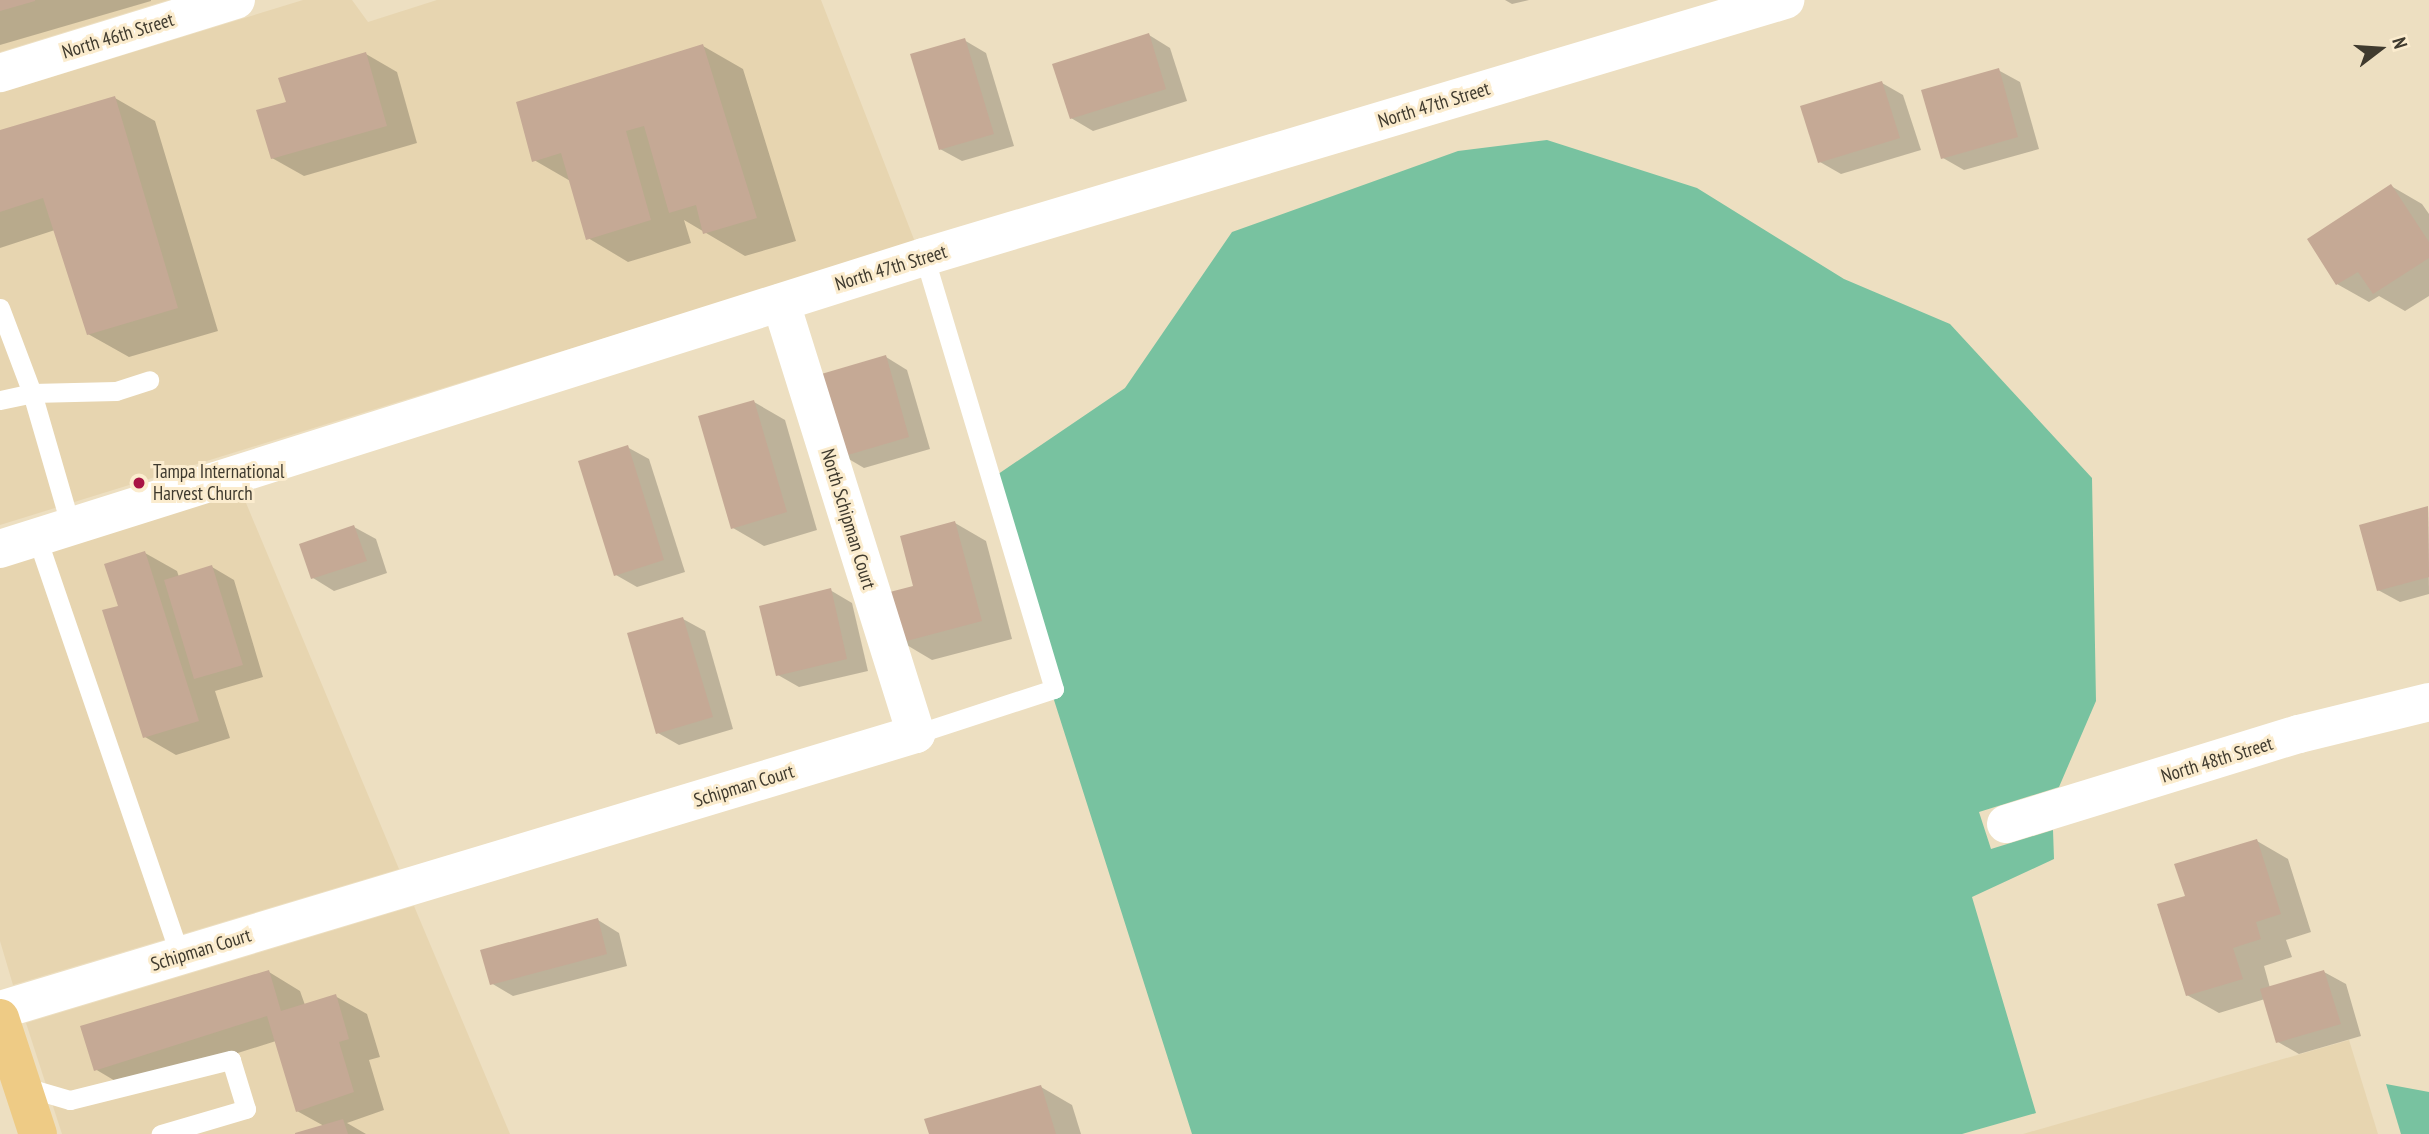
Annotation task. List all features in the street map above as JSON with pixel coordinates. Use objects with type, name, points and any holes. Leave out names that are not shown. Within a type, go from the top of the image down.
[{"type":"main road","points":[[0,1017],[38,1134]]},
{"type":"street","name":"North 46th Street","points":[[0,73],[236,0]]},
{"type":"street","name":"North 47th Street","points":[[0,549],[924,257],[1785,0]]},
{"type":"street","name":"North Schipman Court","points":[[780,303],[916,734]]},
{"type":"street","name":"North 48th Street","points":[[2006,824],[2299,734],[2429,702]]},
{"type":"street","name":"Schipman Court","points":[[0,1010],[916,734]]},
{"type":"lane","name":"Schipman Court","points":[[916,734],[1054,689],[924,257]]},
{"type":"lane","points":[[0,308],[32,393],[53,531],[180,956]]},
{"type":"lane","points":[[0,400],[32,393],[117,391],[149,380]]},
{"type":"lane","points":[[22,1086],[70,1101],[231,1060],[246,1109],[161,1134]]},
{"type":"shaded area","points":[[0,0],[168,0],[0,52]]},
{"type":"shaded area","points":[[303,0],[352,0],[368,22],[437,0],[821,0],[915,242],[0,525],[0,93]]},
{"type":"shaded area","points":[[241,491],[399,869],[13,985],[0,941],[0,566]]},
{"type":"shaded area","points":[[414,906],[510,1134],[62,1134],[26,1023]]},
{"type":"shaded area","points":[[2349,1040],[2378,1134],[2023,1134]]},
{"type":"green space","points":[[1547,140],[1697,188],[1844,279],[1950,324],[2092,478],[2096,701],[2059,787],[1979,812],[1991,849],[2053,830],[2054,859],[1972,897],[2036,1113],[1962,1134],[1192,1134],[985,483],[1125,388],[1232,232],[1458,151]]},
{"type":"green space","points":[[2386,1084],[2429,1092],[2429,1134],[2401,1134]]},
{"type":"building","points":[[0,0],[35,0],[35,1],[0,11]]},
{"type":"building","points":[[1149,33],[1166,89],[1070,119],[1052,64]]},
{"type":"building","points":[[965,38],[994,134],[939,150],[910,54]]},
{"type":"building","points":[[703,44],[757,218],[703,234],[696,205],[669,213],[644,126],[626,131],[651,220],[586,240],[561,153],[532,162],[516,102]]},
{"type":"building","points":[[366,52],[387,126],[271,159],[256,110],[286,102],[278,78]]},
{"type":"building","points":[[1999,68],[2018,137],[1941,159],[1921,90]]},
{"type":"building","points":[[1882,81],[1900,138],[1818,163],[1800,106]]},
{"type":"building","points":[[115,96],[178,308],[87,335],[43,198],[0,212],[0,130]]},
{"type":"building","points":[[2391,184],[2429,242],[2429,258],[2373,294],[2358,272],[2336,285],[2307,239]]},
{"type":"building","points":[[886,355],[909,437],[841,457],[818,375]]},
{"type":"building","points":[[754,400],[787,512],[731,529],[698,416]]},
{"type":"building","points":[[628,445],[664,560],[614,576],[578,461]]},
{"type":"building","points":[[2428,506],[2429,577],[2377,591],[2359,525]]},
{"type":"building","points":[[955,521],[982,621],[899,643],[886,593],[913,586],[900,536]]},
{"type":"building","points":[[354,525],[367,561],[311,579],[299,544]]},
{"type":"building","points":[[145,551],[199,721],[143,738],[102,610],[118,606],[104,564]]},
{"type":"building","points":[[212,565],[243,665],[194,679],[164,580]]},
{"type":"building","points":[[831,588],[847,659],[776,676],[759,606]]},
{"type":"building","points":[[683,617],[713,717],[656,734],[627,633]]},
{"type":"building","points":[[2257,839],[2281,914],[2256,922],[2261,939],[2233,948],[2243,979],[2186,996],[2157,904],[2185,896],[2174,864]]},
{"type":"building","points":[[598,918],[607,954],[490,985],[480,950]]},
{"type":"building","points":[[269,970],[281,1011],[336,994],[349,1039],[339,1042],[354,1092],[296,1112],[267,1016],[94,1071],[80,1026]]},
{"type":"building","points":[[2324,970],[2341,1024],[2276,1043],[2260,989]]},
{"type":"building","points":[[1041,1085],[1056,1134],[929,1134],[924,1119]]},
{"type":"building","points":[[343,1119],[348,1134],[295,1134],[295,1133]]},
{"type":"place","name":"Tampa International Harvest Church","points":[[139,483]]}]
